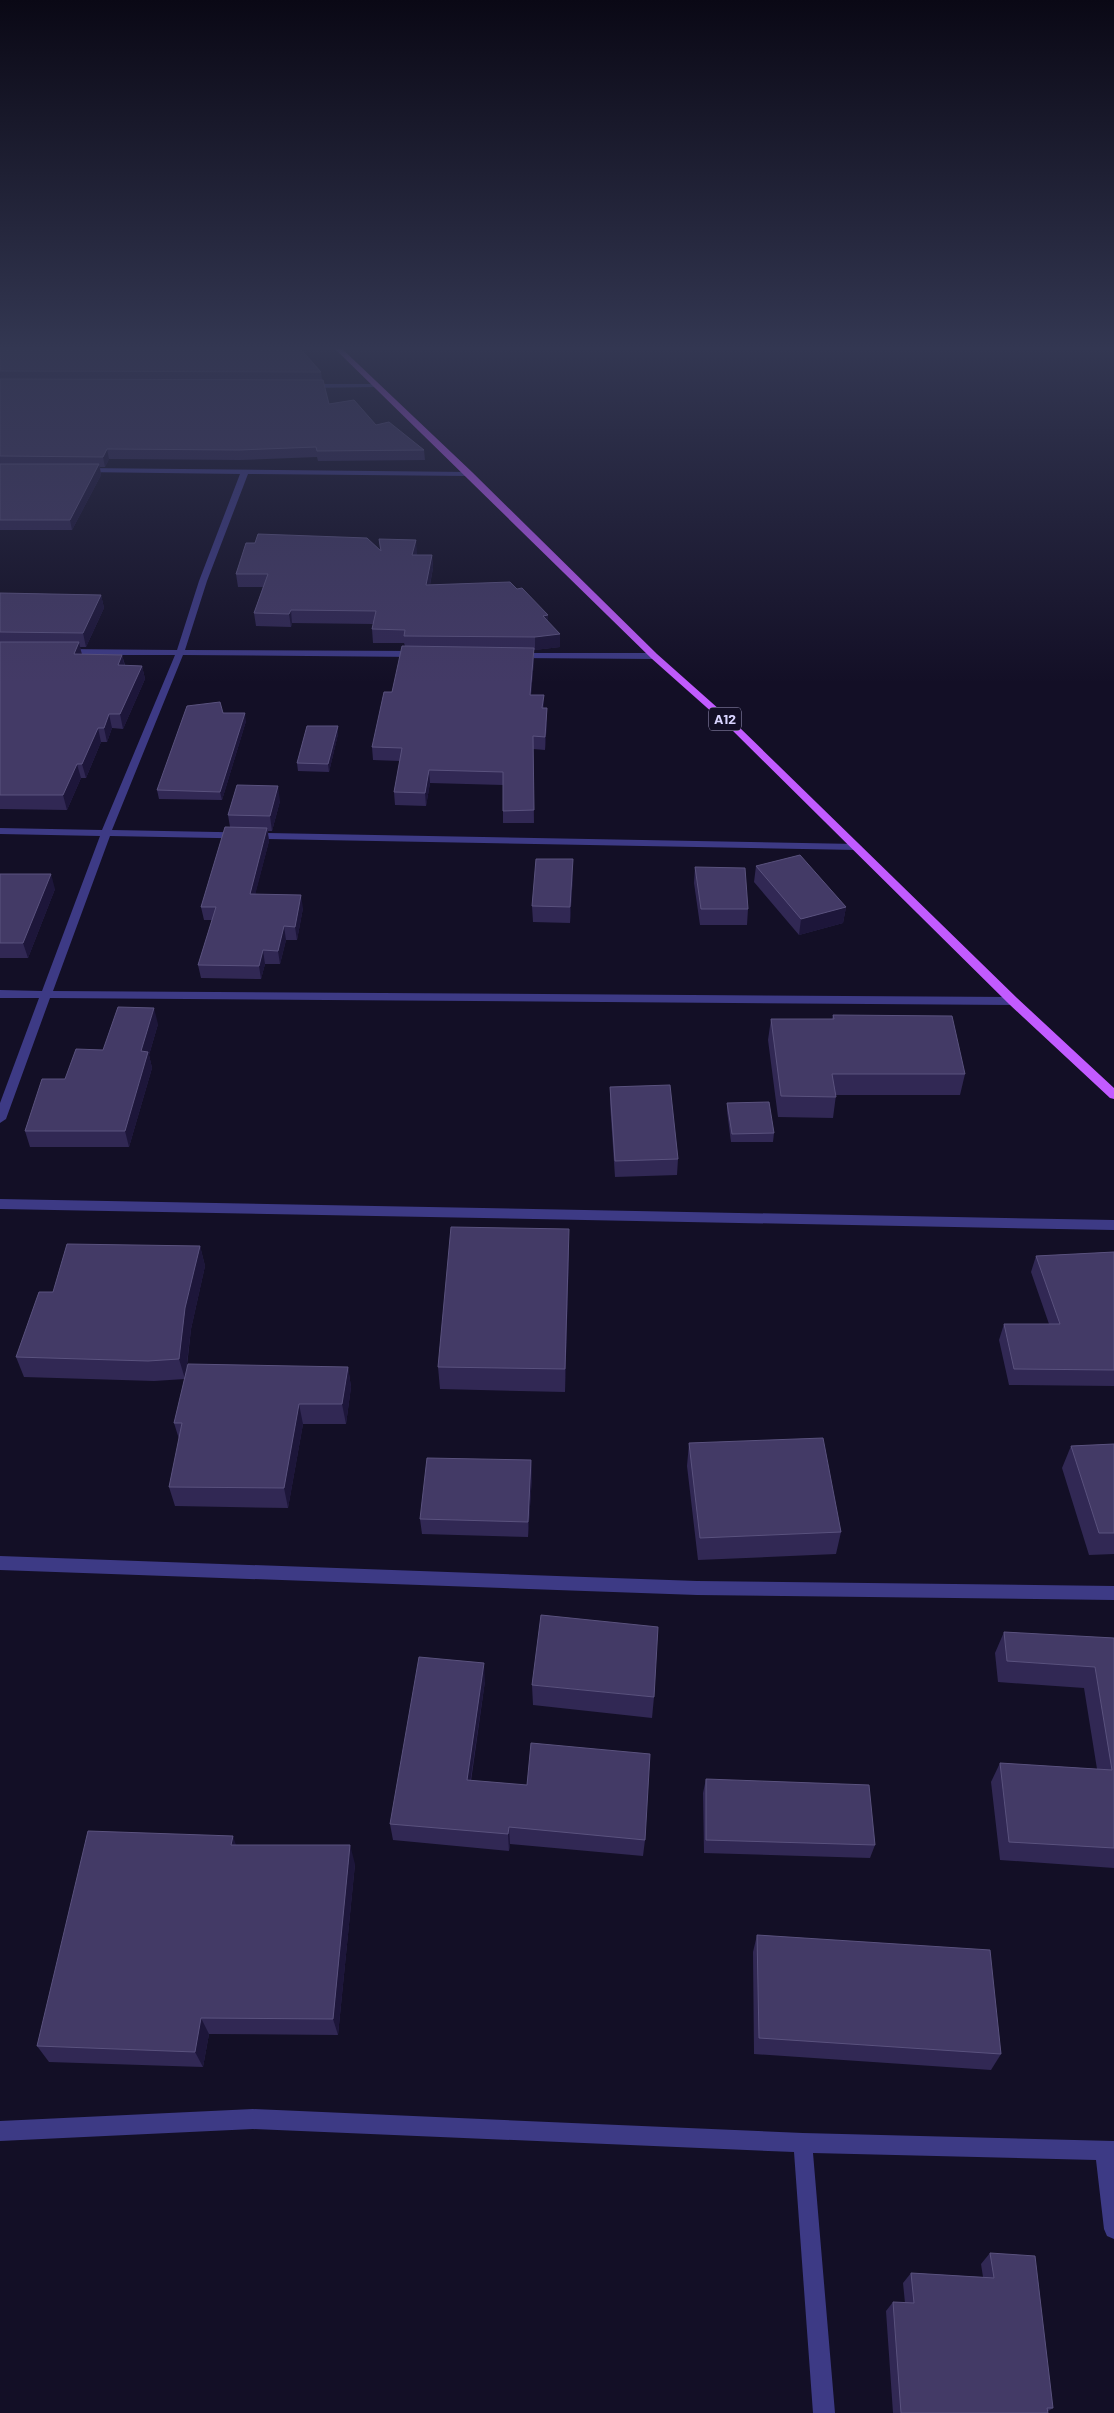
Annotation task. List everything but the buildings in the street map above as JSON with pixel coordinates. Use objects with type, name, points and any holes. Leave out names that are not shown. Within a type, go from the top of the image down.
[{"type":"main road","name":"A12","points":[[452,458],[654,656],[734,728],[1013,1001],[1114,1095]]},
{"type":"street","points":[[78,470],[469,474]]},
{"type":"street","points":[[0,1119],[106,833],[180,653],[203,581],[245,471]]},
{"type":"street","points":[[60,652],[427,654]]},
{"type":"street","points":[[506,655],[654,656]]},
{"type":"street","points":[[0,831],[857,847]]},
{"type":"street","points":[[0,994],[44,996],[1013,1001]]},
{"type":"street","points":[[0,1204],[1114,1225]]},
{"type":"street","points":[[0,1563],[697,1588],[1114,1593]]},
{"type":"street","points":[[0,2131],[252,2119],[803,2143],[1109,2151],[1114,2229]]},
{"type":"street","points":[[803,2143],[824,2413]]}]
